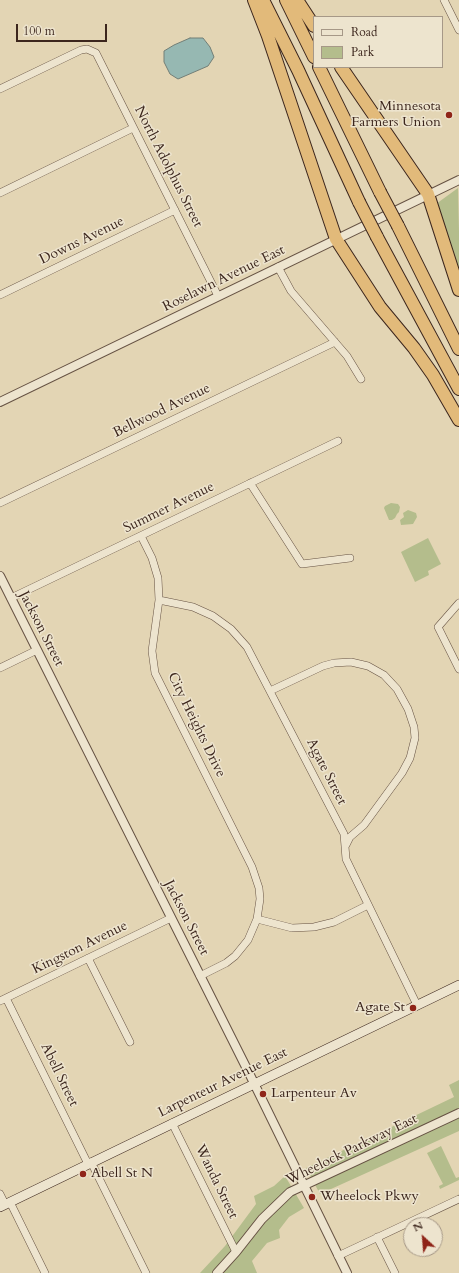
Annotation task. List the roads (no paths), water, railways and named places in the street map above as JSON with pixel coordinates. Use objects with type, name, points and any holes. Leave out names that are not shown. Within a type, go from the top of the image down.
[{"type":"highway","points":[[254,0],[268,36],[336,239],[380,307],[414,348],[433,375],[459,420]]},
{"type":"highway","points":[[263,0],[377,237],[459,389]]},
{"type":"highway","points":[[286,0],[313,55]]},
{"type":"highway","points":[[297,0],[313,24]]},
{"type":"highway","points":[[319,68],[459,349]]},
{"type":"highway","points":[[343,68],[428,194],[459,290]]},
{"type":"main road","name":"Larpenteur Avenue East","points":[[5,1204],[459,985]]},
{"type":"street","points":[[444,0],[459,30]]},
{"type":"street","name":"North Adolphus Street","points":[[0,89],[81,50],[87,48],[99,56],[133,128],[218,296]]},
{"type":"street","points":[[0,193],[133,128]]},
{"type":"street","name":"Roselawn Avenue East","points":[[0,402],[459,180]]},
{"type":"street","name":"Downs Avenue","points":[[0,295],[175,210]]},
{"type":"street","points":[[278,267],[291,291],[347,356],[361,379]]},
{"type":"street","name":"Bellwood Avenue","points":[[0,503],[334,342]]},
{"type":"street","name":"Summer Avenue","points":[[11,598],[338,440]]},
{"type":"street","points":[[250,483],[302,564],[350,558]]},
{"type":"street","name":"City Heights Drive","points":[[141,536],[156,568],[158,578],[159,600],[152,651],[155,673],[252,866],[259,888],[260,899],[257,919]]},
{"type":"street","name":"Jackson Street","points":[[0,576],[254,1083],[347,1273]]},
{"type":"street","name":"Agate Street","points":[[159,600],[192,607],[213,616],[231,629],[247,647],[344,834],[346,859],[417,1005]]},
{"type":"street","points":[[459,603],[438,627],[459,669]]},
{"type":"street","points":[[0,668],[37,650]]},
{"type":"street","points":[[270,691],[323,666],[334,663],[351,662],[368,666],[384,674],[397,689],[408,709],[414,727],[415,738],[410,758],[402,773],[364,825],[350,838],[345,847]]},
{"type":"street","points":[[200,976],[226,963],[235,956],[248,940],[257,919],[292,928],[314,928],[334,922],[368,905]]},
{"type":"street","name":"Kingston Avenue","points":[[3,1000],[171,918]]},
{"type":"street","points":[[88,958],[130,1042]]},
{"type":"street","name":"Abell Street","points":[[3,1000],[90,1163],[146,1273]]},
{"type":"street","name":"Wheelock Parkway East","points":[[217,1273],[236,1252],[262,1218],[290,1192],[459,1113]]},
{"type":"street","name":"Wanda Street","points":[[172,1123],[236,1252]]},
{"type":"street","points":[[0,1194],[45,1273]]},
{"type":"street","points":[[338,1256],[459,1199]]},
{"type":"street","points":[[377,1237],[395,1273]]},
{"type":"water","points":[[190,38],[203,38],[210,47],[214,57],[208,66],[178,79],[170,74],[164,62],[164,51]]},
{"type":"place","name":"Minnesota Farmers Union","points":[[449,115]]},
{"type":"place","name":"Agate St","points":[[413,1008]]},
{"type":"place","name":"Larpenteur Av","points":[[263,1094]]},
{"type":"place","name":"Abell St N","points":[[83,1174]]},
{"type":"place","name":"Wheelock Pkwy","points":[[312,1197]]}]
